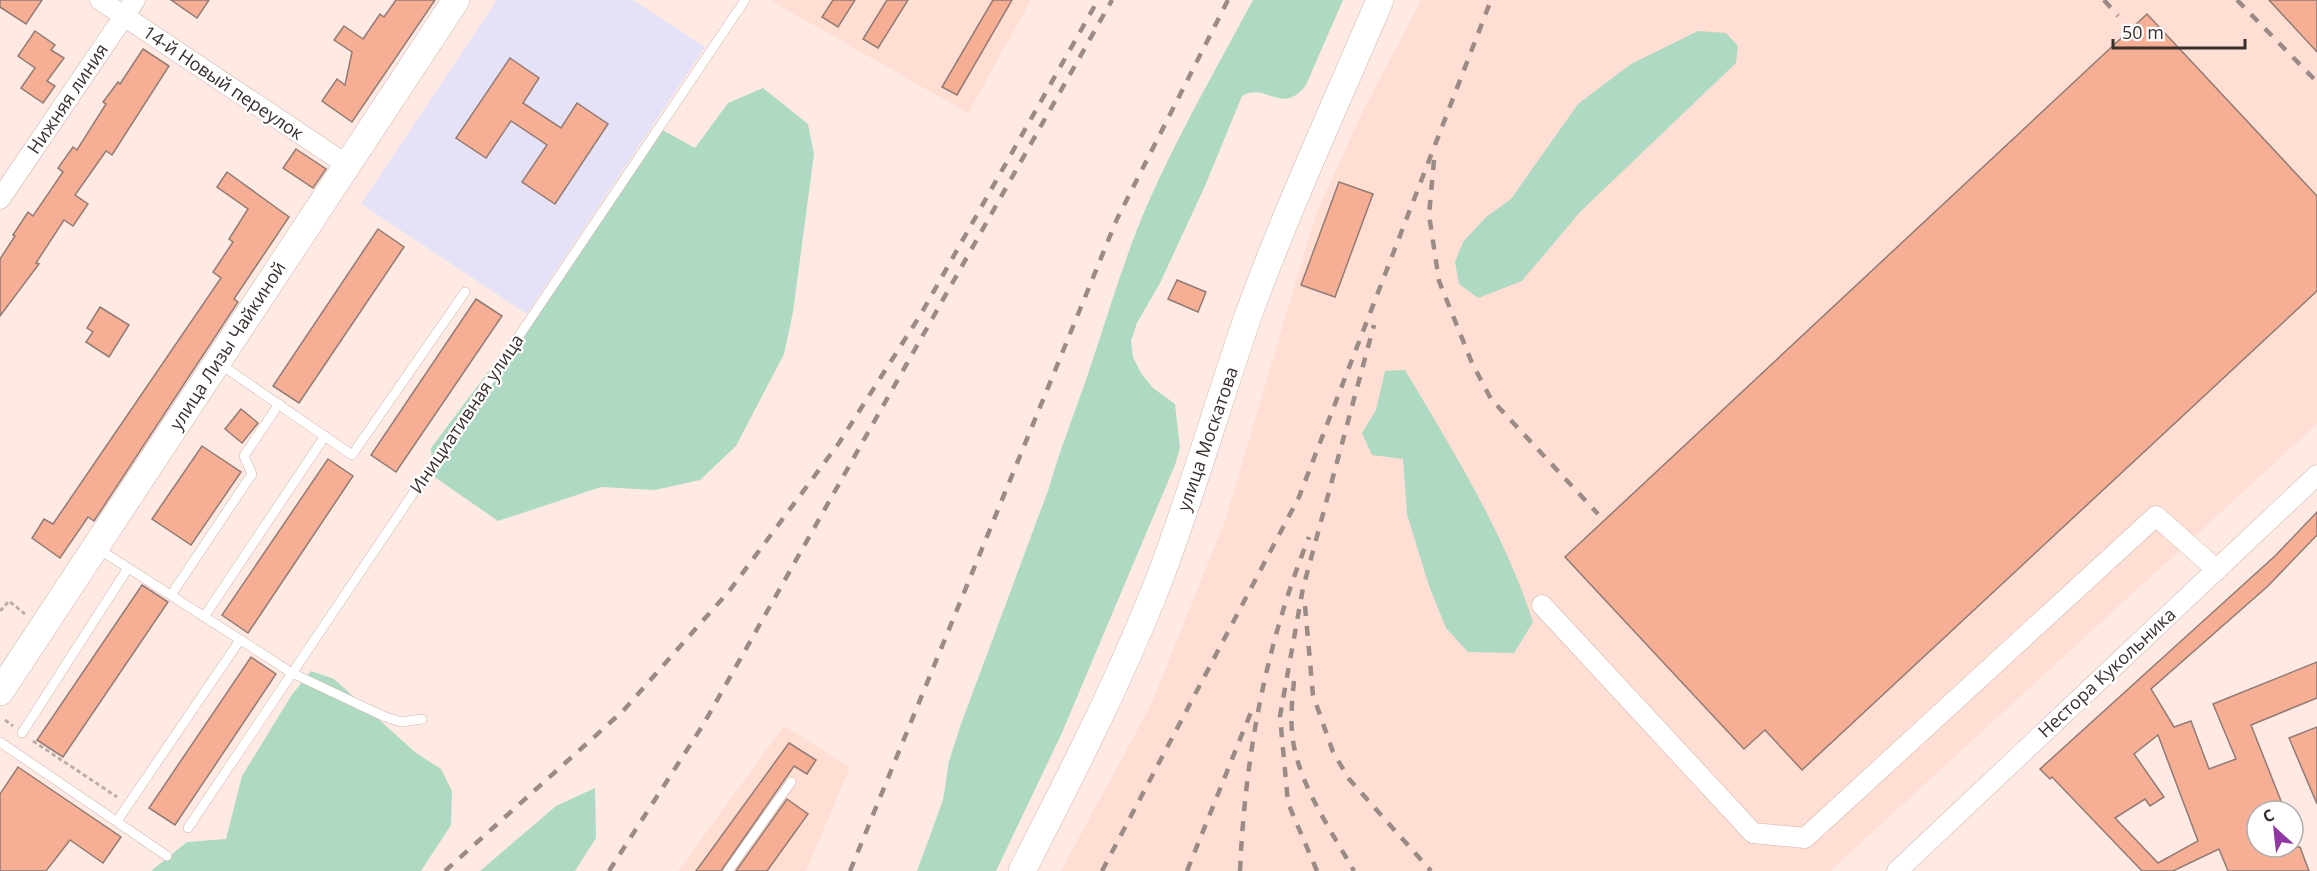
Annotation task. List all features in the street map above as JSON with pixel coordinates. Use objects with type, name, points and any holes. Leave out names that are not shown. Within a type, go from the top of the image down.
[{"type":"main road","name":"улица Лизы Чайкиной","points":[[0,692],[456,0]]},
{"type":"main road","name":"улица Москатова","points":[[1022,871],[1109,701],[1158,581],[1202,462],[1247,320],[1282,229],[1380,0]]},
{"type":"street","name":"14-й Новый переулок","points":[[100,0],[130,8],[347,165]]},
{"type":"street","name":"Нижняя линия","points":[[0,199],[130,8]]},
{"type":"street","name":"Нестора Кукольника","points":[[1897,871],[2317,475]]},
{"type":"street","points":[[1542,605],[1753,833],[1804,838],[2156,516],[2217,570]]},
{"type":"lane","name":"Инициативная улица","points":[[188,828],[745,0]]},
{"type":"lane","points":[[218,362],[352,455],[465,292]]},
{"type":"lane","points":[[171,595],[252,474],[244,456],[279,404]]},
{"type":"lane","points":[[204,617],[325,436]]},
{"type":"lane","points":[[95,547],[292,673],[383,716],[401,722],[422,719]]},
{"type":"lane","points":[[22,733],[128,568]]},
{"type":"lane","points":[[117,821],[240,640]]},
{"type":"lane","points":[[0,742],[167,856]]},
{"type":"lane","points":[[728,871],[791,782]]},
{"type":"path","points":[[0,611],[9,601],[29,617]]},
{"type":"path","points":[[5,720],[129,804]]},
{"type":"shaded area","points":[[497,0],[633,0],[705,47],[527,314],[361,204]]},
{"type":"shaded area","points":[[770,0],[1031,0],[968,113]]},
{"type":"shaded area","points":[[1421,0],[2317,0],[2317,424],[1830,871],[1061,871],[1152,703],[1225,521],[1316,214],[1361,115]]},
{"type":"shaded area","points":[[784,726],[850,767],[806,871],[678,871]]},
{"type":"green space","points":[[1253,0],[1343,0],[1306,85],[1297,94],[1282,99],[1259,92],[1242,96],[1205,186],[1160,283],[1137,323],[1131,341],[1133,357],[1141,373],[1153,388],[1175,404],[1180,448],[1175,465],[1061,735],[996,871],[917,871],[943,800],[949,761],[961,724],[1049,488],[1139,224],[1185,126]]},
{"type":"green space","points":[[1698,31],[1726,33],[1738,46],[1736,63],[1580,212],[1522,281],[1478,298],[1459,284],[1455,262],[1463,242],[1486,217],[1511,199],[1578,104],[1631,64]]},
{"type":"green space","points":[[763,88],[808,124],[814,154],[793,312],[784,354],[736,446],[700,480],[655,490],[601,487],[498,521],[433,476],[431,448],[557,280],[659,128],[695,148],[728,103]]},
{"type":"green space","points":[[1405,370],[1476,493],[1508,556],[1521,589],[1533,622],[1514,653],[1468,652],[1446,628],[1429,586],[1407,514],[1403,459],[1372,455],[1362,433],[1376,410],[1385,371]]},
{"type":"green space","points":[[311,671],[334,679],[416,753],[441,769],[452,791],[451,825],[421,871],[151,871],[187,842],[226,839],[242,776],[291,696]]},
{"type":"green space","points":[[595,788],[596,838],[575,871],[480,871],[556,806]]},
{"type":"building","points":[[0,0],[42,0],[26,24],[0,7]]},
{"type":"building","points":[[171,0],[209,0],[197,18]]},
{"type":"building","points":[[396,0],[435,0],[352,122],[322,101],[337,79],[345,85],[352,52],[334,40],[344,26],[363,39],[380,14],[384,17]]},
{"type":"building","points":[[833,0],[855,0],[838,27],[822,17]]},
{"type":"building","points":[[887,0],[908,0],[878,48],[863,39]]},
{"type":"building","points":[[993,0],[1012,0],[957,95],[942,87]]},
{"type":"building","points":[[2269,0],[2317,0],[2317,52]]},
{"type":"building","points":[[2147,14],[2317,196],[2317,291],[1802,770],[1765,730],[1744,749],[1565,557]]},
{"type":"building","points":[[35,31],[55,45],[51,50],[64,58],[47,81],[55,86],[43,103],[21,88],[35,68],[18,56]]},
{"type":"building","points":[[143,49],[169,66],[112,155],[106,151],[75,195],[88,204],[73,226],[64,220],[36,263],[39,264],[0,316],[0,259],[28,212],[33,216],[63,172],[58,168],[73,147],[77,150],[106,104],[103,102],[118,82],[120,84]]},
{"type":"building","points":[[510,58],[539,78],[523,103],[561,128],[577,103],[608,124],[555,204],[522,182],[547,145],[511,121],[486,158],[456,138]]},
{"type":"building","points":[[296,149],[326,169],[313,188],[283,168]]},
{"type":"building","points":[[227,172],[289,217],[234,299],[238,302],[94,521],[88,517],[60,558],[32,538],[44,519],[53,524],[221,278],[213,272],[233,242],[229,239],[248,209],[217,187]]},
{"type":"building","points":[[1339,182],[1373,194],[1335,297],[1301,285]]},
{"type":"building","points":[[378,229],[404,247],[299,403],[273,386]]},
{"type":"building","points":[[1177,280],[1206,292],[1198,312],[1168,299]]},
{"type":"building","points":[[476,299],[502,316],[396,472],[371,455]]},
{"type":"building","points":[[100,307],[129,325],[109,357],[86,342],[93,332],[87,328]]},
{"type":"building","points":[[241,409],[258,423],[242,443],[225,429]]},
{"type":"building","points":[[202,446],[241,472],[191,545],[152,519]]},
{"type":"building","points":[[328,459],[353,476],[248,633],[222,615]]},
{"type":"building","points":[[2317,512],[2317,535],[2268,586],[2151,689],[2174,727],[2191,721],[2209,769],[2236,759],[2213,704],[2317,662],[2317,698],[2251,725],[2280,799],[2245,799],[2245,859],[2304,859],[2309,871],[2228,871],[2219,849],[2173,871],[2142,871],[2052,777],[2050,779],[2040,769],[2276,555]],"holes":[[[2158,735],[2198,841],[2158,863],[2115,818],[2145,799],[2150,806],[2164,797],[2134,754]]]},
{"type":"building","points":[[142,585],[168,602],[63,757],[37,740]]},
{"type":"building","points":[[251,657],[276,674],[175,825],[149,808]]},
{"type":"building","points":[[2317,727],[2317,804],[2289,738]]},
{"type":"building","points":[[789,743],[816,760],[807,774],[794,766],[721,871],[696,871]]},
{"type":"building","points":[[18,767],[121,837],[103,863],[70,840],[46,871],[0,871],[0,794]]},
{"type":"building","points":[[787,799],[808,814],[767,871],[736,871]]},
{"type":"railway","points":[[445,871],[623,711],[730,590],[839,443],[921,314],[1098,0]]},
{"type":"railway","points":[[609,871],[703,725],[1112,0]]},
{"type":"railway","points":[[850,871],[1117,219],[1228,0]]},
{"type":"railway","points":[[1102,871],[1299,497],[1491,0]]},
{"type":"railway","points":[[2104,0],[2118,16]]},
{"type":"railway","points":[[2237,0],[2317,82]]},
{"type":"railway","points":[[1434,160],[1429,215],[1439,281],[1472,363],[1491,399],[1598,514]]},
{"type":"railway","points":[[1317,871],[1288,803],[1280,716],[1303,588],[1374,325]]},
{"type":"railway","points":[[1240,871],[1247,785],[1260,701],[1281,618],[1309,537]]},
{"type":"railway","points":[[1305,606],[1313,695],[1333,752],[1349,779],[1431,871]]},
{"type":"railway","points":[[1294,681],[1293,741],[1302,775],[1354,871]]},
{"type":"railway","points":[[1187,871],[1253,707]]}]
